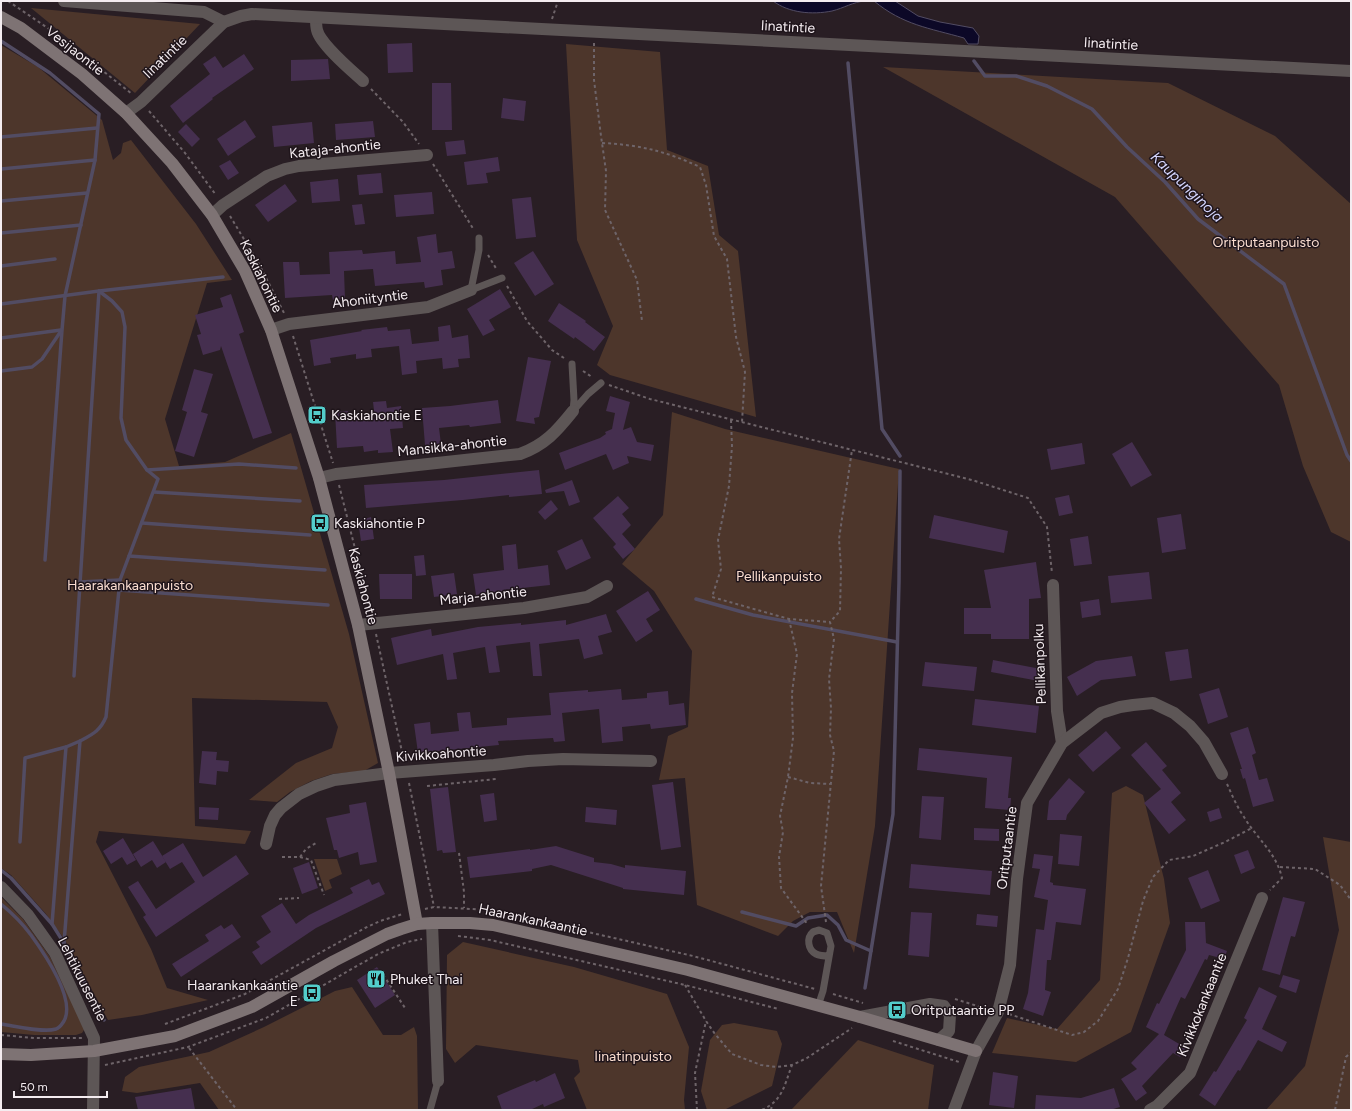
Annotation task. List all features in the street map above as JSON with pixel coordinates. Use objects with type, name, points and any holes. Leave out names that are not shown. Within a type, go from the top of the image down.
[{"type":"street","points":[[64,1],[204,12],[224,22]]},
{"type":"street","name":"Iinatintie","points":[[126,113],[141,102],[224,22],[252,14],[1351,71]]},
{"type":"street","name":"Vesijaontie","points":[[1,17],[21,28],[82,74],[126,113]]},
{"type":"street","points":[[316,18],[317,31],[322,39],[329,48],[363,81]]},
{"type":"street","name":"Kaskiahontie","points":[[126,113],[172,163],[212,215],[245,271],[271,330],[319,478],[358,625],[390,773],[417,924]]},
{"type":"street","name":"Kataja-ahontie","points":[[212,215],[223,205],[267,176],[285,169],[299,166],[427,155]]},
{"type":"street","name":"Ahoniityntie","points":[[271,330],[289,324],[428,307],[470,290]]},
{"type":"street","name":"Mansikka-ahontie","points":[[319,478],[336,474],[520,454],[533,449],[551,436],[573,411]]},
{"type":"street","name":"Pellikanpolku","points":[[1053,584],[1057,711],[1062,743]]},
{"type":"street","name":"Marja-ahontie","points":[[358,625],[524,608],[587,597],[607,586]]},
{"type":"street","name":"Oritputaantie","points":[[954,1110],[976,1051],[998,1012],[1010,965],[1017,879],[1027,803],[1062,743],[1101,713],[1133,704],[1153,703],[1174,713],[1190,726],[1204,742],[1222,774]]},
{"type":"street","name":"Kivikkoahontie","points":[[266,844],[270,826],[275,815],[281,808],[299,794],[334,780],[390,773],[556,759],[651,761]]},
{"type":"street","name":"Lehtikuusentie","points":[[1,887],[28,916],[55,953],[94,1038],[94,1110]]},
{"type":"street","name":"Kivikkokankaantie","points":[[1150,1110],[1157,1106],[1190,1073],[1262,898]]},
{"type":"street","points":[[432,923],[438,1081]]},
{"type":"street","name":"Haarankankaantie","points":[[1,1054],[31,1055],[94,1051],[175,1036],[252,1007],[380,937],[417,924],[432,923],[470,923],[493,925],[688,970],[860,1017],[976,1051]]},
{"type":"street","points":[[860,1017],[930,1004],[944,1006],[950,1015],[949,1031],[939,1040]]},
{"type":"lane","points":[[470,290],[479,250],[479,238]]},
{"type":"lane","points":[[470,290],[502,278]]},
{"type":"lane","points":[[572,364],[574,400],[573,411]]},
{"type":"lane","points":[[573,411],[588,394],[601,383]]},
{"type":"lane","points":[[818,1006],[823,991],[829,956]]},
{"type":"lane","points":[[430,1110],[438,1081]]},
{"type":"path","points":[[8,1],[55,33],[141,102],[185,153],[223,205],[259,264],[289,324],[336,474],[374,623],[407,772],[434,907]]},
{"type":"path","points":[[550,30],[553,12],[558,1]]},
{"type":"path","points":[[594,32],[594,80],[606,171],[605,210],[637,280],[642,321]]},
{"type":"path","points":[[363,81],[403,122],[427,155],[465,214],[527,321],[552,350],[601,383],[650,399],[972,480],[1028,498],[1047,527],[1053,584]]},
{"type":"path","points":[[602,143],[628,144],[655,150],[676,156],[700,167],[706,185],[714,236],[727,259],[736,336],[745,372],[742,422]]},
{"type":"path","points":[[731,420],[732,446],[729,486],[718,540],[721,569],[712,597],[789,620],[830,622]]},
{"type":"path","points":[[830,622],[840,611],[841,568],[839,539],[852,450]]},
{"type":"path","points":[[789,620],[798,654],[792,693],[793,738],[788,777],[780,816],[783,832],[779,857],[781,888],[806,922]]},
{"type":"path","points":[[826,918],[821,886],[834,751],[830,735],[831,708],[829,679],[834,639],[830,622]]},
{"type":"path","points":[[1222,774],[1244,818],[1267,847],[1280,867],[1282,878],[1262,898]]},
{"type":"path","points":[[788,777],[810,784],[830,784]]},
{"type":"path","points":[[427,786],[496,780]]},
{"type":"path","points":[[950,998],[1019,1017],[1072,1035],[1084,1032],[1098,1021],[1118,989],[1143,901],[1153,877],[1170,860],[1194,856],[1252,828]]},
{"type":"path","points":[[300,857],[306,849],[316,843]]},
{"type":"path","points":[[459,853],[464,892],[464,908]]},
{"type":"path","points":[[282,857],[300,857],[311,860],[324,895]]},
{"type":"path","points":[[1280,867],[1315,869],[1340,885],[1351,900]]},
{"type":"path","points":[[279,899],[300,898]]},
{"type":"path","points":[[159,1025],[166,1024],[245,994],[385,919],[434,907],[491,910],[693,956],[866,1004]]},
{"type":"path","points":[[457,936],[490,940],[685,985],[784,1010]]},
{"type":"path","points":[[383,976],[405,1008]]},
{"type":"path","points":[[685,985],[706,1021],[732,1054],[761,1065],[777,1067],[792,1065],[807,1058],[852,1028],[844,1026]]},
{"type":"path","points":[[697,1110],[695,1073],[706,1021]]},
{"type":"path","points":[[1,1035],[34,1038],[94,1038]]},
{"type":"path","points":[[889,1039],[970,1065]]},
{"type":"path","points":[[188,1047],[237,1110]]},
{"type":"path","points":[[1335,1110],[1346,1057],[1351,1052]]},
{"type":"path","points":[[762,1110],[772,1105],[779,1098],[792,1065]]},
{"type":"path","points":[[771,1110],[772,1105]]},
{"type":"green space","points":[[31,8],[200,24],[135,93]]},
{"type":"green space","points":[[566,44],[660,52],[667,150],[708,166],[719,235],[738,251],[756,417],[610,375],[597,365],[613,326],[577,240]]},
{"type":"green space","name":"Haarakankaanpuisto","points":[[1,45],[38,67],[102,120],[113,160],[121,153],[123,143],[131,140],[196,224],[232,280],[207,283],[165,419],[179,466],[225,462],[291,433],[349,634],[378,763],[364,771],[332,774],[311,781],[290,792],[277,802],[249,800],[296,763],[332,748],[338,727],[327,702],[192,698],[195,826],[251,831],[245,844],[99,831],[96,842],[151,949],[167,988],[208,1000],[142,1015],[108,1020],[65,940],[46,914],[11,875],[1,868]]},
{"type":"green space","name":"Oritputaanpuisto","points":[[883,67],[1168,83],[1275,136],[1351,204],[1351,542],[1331,532],[1303,466],[1279,385],[1115,197]]},
{"type":"green space","name":"Pellikanpuisto","points":[[672,412],[725,429],[899,469],[875,826],[854,953],[837,912],[810,912],[793,921],[778,936],[697,905],[685,778],[659,780],[668,736],[688,727],[692,651],[654,591],[622,564],[663,515]]},
{"type":"green space","points":[[1126,786],[1143,795],[1164,879],[1170,923],[1131,1032],[1076,1062],[992,1053],[1007,1018],[1057,1029],[1100,980],[1112,793]]},
{"type":"green space","points":[[1323,837],[1351,842],[1351,1110],[1266,1110],[1305,1066],[1339,930]]},
{"type":"green space","points":[[314,859],[337,859],[342,874],[329,880],[332,888],[325,891]]},
{"type":"green space","points":[[1,897],[23,919],[50,957],[84,1027],[82,1033],[76,1035],[34,1035],[1,1032]]},
{"type":"green space","name":"Iinatinpuisto","points":[[463,942],[574,967],[667,994],[689,1047],[684,1100],[685,1110],[587,1110],[574,1078],[580,1072],[578,1060],[476,1045],[455,1063],[446,1049],[447,955]]},
{"type":"green space","points":[[352,987],[383,1035],[401,1035],[414,1027],[417,1036],[418,1110],[219,1110],[200,1083],[137,1093],[122,1091],[125,1077],[139,1067],[209,1052],[264,1027],[335,991]]},
{"type":"green space","points":[[734,1023],[777,1031],[782,1044],[772,1086],[724,1110],[707,1110],[701,1091],[710,1040],[722,1025]]},
{"type":"green space","points":[[858,1040],[934,1065],[928,1110],[791,1110]]},
{"type":"shaded area","points":[[773,1],[865,1],[832,11],[809,13],[786,8]]},
{"type":"shaded area","points":[[874,1],[895,1],[918,16],[973,28],[979,36],[978,44],[968,44],[964,38],[906,21],[895,16]]},
{"type":"building","points":[[412,43],[413,72],[388,73],[387,44]]},
{"type":"building","points":[[244,54],[254,69],[212,98],[213,99],[183,123],[170,106],[210,74],[203,64],[215,56],[223,68]]},
{"type":"building","points":[[328,59],[330,79],[291,81],[291,60]]},
{"type":"building","points":[[432,83],[451,83],[452,130],[432,130]]},
{"type":"building","points":[[503,98],[526,101],[524,121],[501,118]]},
{"type":"building","points":[[245,120],[256,137],[228,156],[217,139]]},
{"type":"building","points":[[373,121],[375,137],[336,140],[335,124]]},
{"type":"building","points":[[312,122],[314,143],[274,147],[272,126]]},
{"type":"building","points":[[186,124],[200,139],[192,147],[178,132]]},
{"type":"building","points":[[464,140],[466,154],[447,156],[445,142]]},
{"type":"building","points":[[498,157],[500,171],[486,173],[488,183],[467,185],[464,162]]},
{"type":"building","points":[[230,160],[239,173],[228,180],[219,166]]},
{"type":"building","points":[[381,173],[383,193],[359,195],[357,175]]},
{"type":"building","points":[[338,179],[340,201],[312,203],[310,182]]},
{"type":"building","points":[[285,184],[297,201],[268,222],[255,205]]},
{"type":"building","points":[[432,192],[434,214],[396,217],[394,195]]},
{"type":"building","points":[[531,197],[536,237],[516,239],[512,199]]},
{"type":"building","points":[[362,204],[365,224],[355,225],[352,205]]},
{"type":"building","points":[[436,234],[438,253],[452,251],[455,268],[441,270],[443,285],[425,288],[424,282],[375,286],[373,269],[344,271],[345,299],[333,300],[332,295],[285,298],[283,262],[299,262],[300,275],[330,274],[329,252],[362,250],[363,254],[395,251],[396,264],[421,262],[417,237]]},
{"type":"building","points":[[533,251],[554,284],[535,296],[514,263]]},
{"type":"building","points":[[500,289],[511,307],[489,320],[495,330],[483,336],[467,309]]},
{"type":"building","points":[[231,294],[244,332],[239,334],[272,433],[253,439],[221,346],[220,350],[203,355],[197,335],[201,334],[195,315],[223,307],[220,298]]},
{"type":"building","points":[[559,303],[586,321],[585,322],[605,337],[594,351],[575,337],[574,339],[548,321]]},
{"type":"building","points":[[450,325],[452,338],[468,335],[470,358],[458,359],[459,367],[443,369],[442,358],[416,361],[417,373],[402,375],[399,346],[371,349],[372,357],[356,359],[356,354],[330,358],[331,363],[314,366],[310,340],[362,331],[361,330],[387,327],[388,331],[410,329],[412,344],[439,341],[438,327]]},
{"type":"building","points":[[528,357],[551,361],[539,417],[534,418],[535,424],[516,421]]},
{"type":"building","points":[[194,369],[213,374],[201,412],[208,414],[194,457],[175,451],[187,412],[182,410]]},
{"type":"building","points":[[610,396],[630,402],[623,430],[631,427],[637,442],[654,445],[651,461],[627,456],[629,463],[613,470],[606,454],[565,470],[559,453],[600,438],[606,434],[605,432],[612,429],[615,413],[606,411]]},
{"type":"building","points":[[498,400],[501,423],[470,427],[469,425],[439,428],[441,444],[425,445],[422,408]]},
{"type":"building","points":[[386,401],[387,408],[401,406],[403,428],[390,429],[393,452],[378,453],[378,450],[364,452],[363,446],[337,448],[335,412],[348,411],[349,420],[375,419],[373,402]]},
{"type":"building","points":[[1132,442],[1152,475],[1131,487],[1112,454]]},
{"type":"building","points":[[1082,443],[1085,464],[1051,470],[1047,449]]},
{"type":"building","points":[[539,470],[542,494],[509,497],[509,495],[366,508],[364,485],[444,480]]},
{"type":"building","points":[[572,480],[580,502],[569,506],[564,491],[546,493],[545,490]]},
{"type":"building","points":[[1069,495],[1073,513],[1059,516],[1055,498]]},
{"type":"building","points":[[618,496],[629,508],[622,514],[631,525],[622,534],[635,549],[623,559],[613,547],[616,544],[593,518]]},
{"type":"building","points":[[551,500],[558,509],[545,520],[538,512]]},
{"type":"building","points":[[1181,514],[1186,549],[1162,553],[1157,518]]},
{"type":"building","points":[[934,515],[1008,531],[1004,553],[929,538]]},
{"type":"building","points":[[371,517],[374,539],[361,541],[358,521]]},
{"type":"building","points":[[1088,536],[1092,564],[1074,566],[1070,539]]},
{"type":"building","points":[[582,539],[591,558],[566,570],[557,551]]},
{"type":"building","points":[[516,544],[518,569],[548,565],[550,585],[502,590],[503,591],[476,595],[473,574],[504,570],[502,546]]},
{"type":"building","points":[[424,555],[426,575],[416,576],[414,556]]},
{"type":"building","points":[[1036,562],[1041,598],[1029,599],[1029,639],[991,639],[991,634],[964,634],[964,608],[991,608],[984,570]]},
{"type":"building","points":[[1149,572],[1152,599],[1111,603],[1108,576]]},
{"type":"building","points":[[454,573],[457,594],[434,597],[431,576]]},
{"type":"building","points":[[379,574],[412,574],[412,599],[380,599]]},
{"type":"building","points":[[648,591],[660,610],[646,619],[653,631],[636,642],[616,611]]},
{"type":"building","points":[[1099,599],[1101,615],[1082,618],[1080,602]]},
{"type":"building","points":[[606,614],[612,632],[598,636],[603,654],[584,659],[579,639],[539,644],[542,676],[533,676],[530,642],[496,646],[500,672],[489,673],[485,647],[453,653],[457,679],[447,680],[443,654],[397,665],[391,638],[431,629],[432,636],[478,627],[521,623],[521,625],[566,620],[566,625]]},
{"type":"building","points":[[1188,649],[1192,678],[1170,681],[1165,652]]},
{"type":"building","points":[[1132,656],[1136,676],[1101,680],[1077,696],[1067,677],[1096,661]]},
{"type":"building","points":[[993,660],[1041,669],[1039,681],[991,672]]},
{"type":"building","points":[[925,662],[977,667],[974,691],[922,686]]},
{"type":"building","points":[[1219,688],[1228,717],[1208,724],[1199,694]]},
{"type":"building","points":[[621,689],[622,700],[647,698],[647,693],[668,691],[669,705],[684,703],[686,725],[651,729],[650,724],[622,727],[623,741],[602,743],[599,709],[562,713],[565,741],[554,742],[553,738],[498,741],[499,745],[418,753],[414,724],[430,722],[431,734],[459,731],[457,713],[470,712],[472,728],[507,725],[507,718],[551,715],[549,693]]},
{"type":"building","points":[[975,699],[1039,706],[1036,733],[972,725]]},
{"type":"building","points":[[1248,727],[1256,753],[1252,755],[1259,780],[1267,778],[1274,801],[1253,807],[1245,778],[1243,779],[1240,769],[1242,769],[1230,733]]},
{"type":"building","points":[[1106,731],[1121,748],[1093,772],[1078,755]]},
{"type":"building","points":[[1146,742],[1167,766],[1162,770],[1181,793],[1171,802],[1186,820],[1169,834],[1144,803],[1161,789],[1131,755]]},
{"type":"building","points":[[919,748],[1012,757],[1008,798],[1011,798],[1010,810],[985,808],[987,778],[917,770]]},
{"type":"building","points":[[202,751],[217,752],[216,760],[229,761],[228,772],[217,771],[216,785],[199,783]]},
{"type":"building","points":[[1069,778],[1085,792],[1067,815],[1066,820],[1047,820],[1049,801]]},
{"type":"building","points":[[673,782],[681,847],[661,850],[652,785]]},
{"type":"building","points":[[448,787],[456,852],[443,853],[442,850],[437,851],[430,789]]},
{"type":"building","points":[[494,793],[497,820],[484,822],[480,795]]},
{"type":"building","points":[[922,796],[944,797],[941,840],[919,838]]},
{"type":"building","points":[[366,802],[377,862],[360,865],[358,852],[339,858],[337,850],[334,850],[326,818],[350,813],[349,805]]},
{"type":"building","points":[[199,807],[219,808],[218,820],[199,819]]},
{"type":"building","points":[[586,807],[617,810],[616,825],[585,822]]},
{"type":"building","points":[[1219,808],[1222,818],[1210,822],[1207,812]]},
{"type":"building","points":[[974,828],[999,829],[999,841],[974,840]]},
{"type":"building","points":[[1060,834],[1082,836],[1079,866],[1058,864]]},
{"type":"building","points":[[123,838],[136,860],[127,865],[122,857],[111,864],[103,851]]},
{"type":"building","points":[[153,841],[166,862],[157,868],[152,860],[141,867],[133,854]]},
{"type":"building","points":[[183,843],[203,877],[236,855],[249,874],[156,937],[143,917],[146,915],[128,887],[138,881],[156,909],[195,882],[182,862],[170,869],[162,856]]},
{"type":"building","points":[[556,846],[594,858],[594,862],[611,864],[625,868],[625,865],[686,871],[684,895],[623,889],[551,865],[532,869],[532,871],[470,878],[467,857]]},
{"type":"building","points":[[1248,850],[1255,868],[1241,874],[1234,855]]},
{"type":"building","points":[[1034,854],[1053,856],[1050,882],[1053,883],[1053,885],[1086,889],[1081,925],[1056,922],[1051,960],[1047,960],[1045,990],[1051,992],[1043,1016],[1023,1009],[1028,993],[1036,929],[1044,930],[1048,900],[1034,897],[1040,869],[1032,868]]},
{"type":"building","points":[[309,862],[318,888],[302,894],[293,868]]},
{"type":"building","points":[[911,864],[992,871],[990,895],[909,888]]},
{"type":"building","points":[[1208,870],[1220,901],[1201,909],[1188,878]]},
{"type":"building","points":[[369,879],[372,885],[379,882],[385,894],[316,928],[261,965],[252,952],[260,947],[256,942],[271,932],[261,916],[282,903],[296,924],[309,915],[353,893],[350,888]]},
{"type":"building","points":[[1283,897],[1305,902],[1295,937],[1291,936],[1280,975],[1262,970]]},
{"type":"building","points":[[911,912],[932,913],[929,957],[908,955]]},
{"type":"building","points":[[977,914],[998,916],[997,927],[976,925]]},
{"type":"building","points":[[1185,922],[1205,922],[1206,943],[1227,951],[1224,959],[1209,955],[1207,960],[1205,959],[1185,999],[1181,997],[1164,1035],[1186,1048],[1180,1057],[1173,1053],[1142,1086],[1147,1093],[1136,1101],[1121,1079],[1137,1069],[1131,1063],[1159,1034],[1146,1027],[1157,1003],[1159,1004],[1186,950]]},
{"type":"building","points":[[232,924],[241,937],[181,977],[172,964],[209,941],[205,935],[221,925],[224,929]]},
{"type":"building","points":[[377,967],[395,995],[375,1008],[357,980]]},
{"type":"building","points":[[1283,975],[1300,980],[1296,993],[1279,987]]},
{"type":"building","points":[[1259,987],[1277,996],[1262,1029],[1287,1042],[1282,1052],[1258,1040],[1240,1071],[1238,1070],[1215,1106],[1199,1095],[1214,1071],[1216,1072],[1247,1020],[1244,1018]]},
{"type":"building","points":[[993,1072],[1018,1076],[1014,1108],[989,1105]]},
{"type":"building","points":[[555,1073],[565,1098],[544,1107],[543,1104],[530,1110],[502,1110],[497,1096],[535,1080],[536,1082]]},
{"type":"building","points":[[191,1088],[195,1110],[138,1110],[135,1097]]},
{"type":"building","points":[[1114,1088],[1120,1107],[1110,1110],[1035,1110],[1036,1095],[1081,1098]]},
{"type":"waterway","points":[[1,41],[50,73],[99,114],[95,160],[65,296],[45,560]]},
{"type":"waterway","name":"Kaupunginoja","points":[[974,61],[985,76],[1016,76],[1047,86],[1092,109],[1127,147],[1165,182],[1198,219],[1284,284],[1347,455],[1351,461]]},
{"type":"waterway","points":[[848,63],[882,429],[900,456]]},
{"type":"waterway","points":[[1,137],[97,128]]},
{"type":"waterway","points":[[1,169],[95,160]]},
{"type":"waterway","points":[[1,201],[87,193]]},
{"type":"waterway","points":[[1,233],[81,225]]},
{"type":"waterway","points":[[1,266],[55,259]]},
{"type":"waterway","points":[[1,304],[223,277]]},
{"type":"waterway","points":[[74,676],[99,291]]},
{"type":"waterway","points":[[64,943],[80,741],[96,732],[106,717],[120,580],[158,479],[147,470],[126,440],[121,418],[125,327],[122,312],[112,301],[99,291]]},
{"type":"waterway","points":[[1,338],[61,330]]},
{"type":"waterway","points":[[1,371],[32,367],[42,359],[61,331]]},
{"type":"waterway","points":[[147,470],[239,464],[296,468]]},
{"type":"waterway","points":[[865,988],[893,814],[899,582],[900,471]]},
{"type":"waterway","points":[[154,492],[300,501]]},
{"type":"waterway","points":[[142,523],[310,535]]},
{"type":"waterway","points":[[129,556],[325,570]]},
{"type":"waterway","points":[[80,582],[120,580]]},
{"type":"waterway","points":[[119,590],[328,605]]},
{"type":"waterway","points":[[696,599],[753,615],[897,642]]},
{"type":"waterway","points":[[20,842],[25,758],[66,747],[80,741]]},
{"type":"waterway","points":[[52,924],[66,747]]},
{"type":"waterway","points":[[1,870],[11,878],[52,924],[64,943],[104,1020]]},
{"type":"waterway","points":[[1,904],[28,931],[50,964],[62,989],[66,1001],[67,1012],[64,1021],[60,1027],[56,1029],[37,1030],[1,1024]]},
{"type":"waterway","points":[[742,912],[796,926],[808,918],[827,915],[838,925],[846,940],[871,951]]},
{"type":"place","name":"Kaskiahontie E","points":[[317,415]]},
{"type":"place","name":"Kaskiahontie P","points":[[320,523]]},
{"type":"place","name":"Phuket Thai","points":[[376,979]]},
{"type":"place","name":"Haarankankaantie E","points":[[312,993]]},
{"type":"place","name":"Oritputaantie PP","points":[[897,1010]]}]
